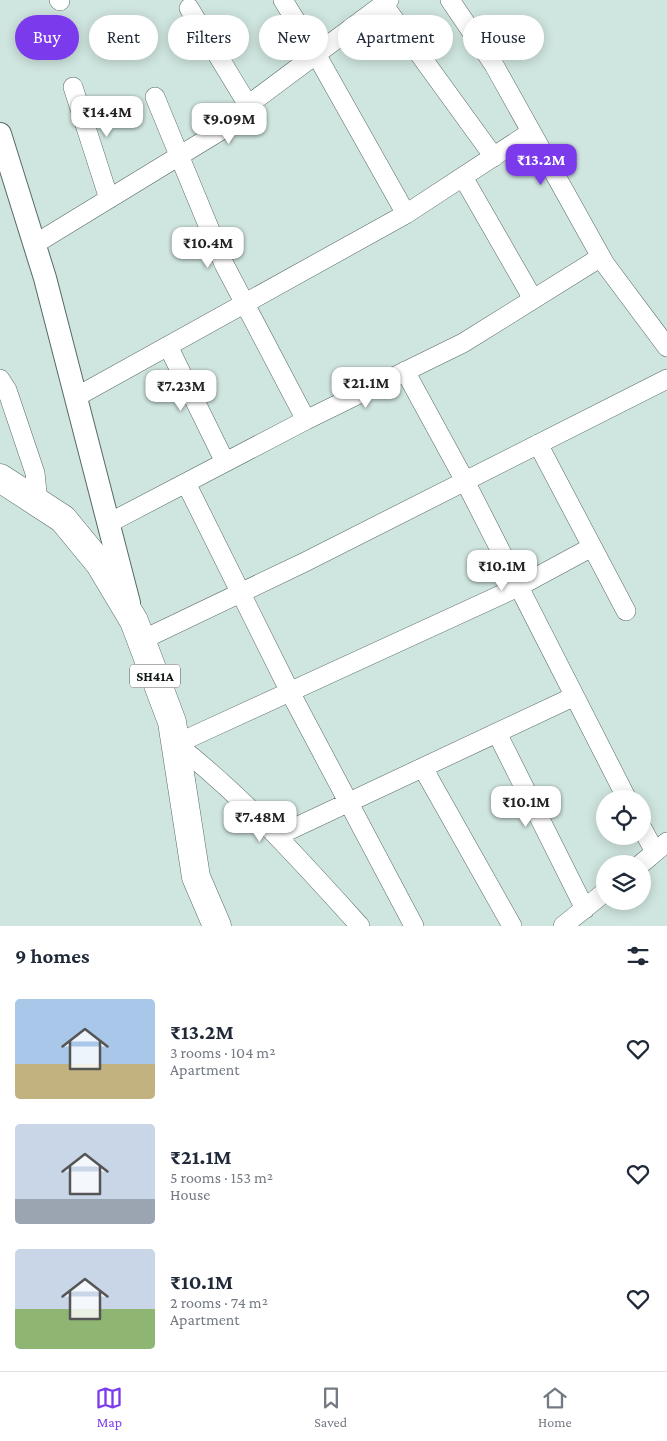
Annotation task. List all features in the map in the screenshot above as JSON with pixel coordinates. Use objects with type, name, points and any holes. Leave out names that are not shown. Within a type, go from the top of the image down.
[{"type":"main road","name":"SH41A","points":[[0,478],[63,519],[100,564],[138,631],[172,722],[196,877],[217,926]]},
{"type":"street","points":[[283,0],[292,15]]},
{"type":"street","points":[[450,0],[494,65],[600,257],[667,347]]},
{"type":"street","points":[[328,45],[386,2],[494,157]]},
{"type":"street","points":[[35,244],[250,112],[248,104],[189,8]]},
{"type":"street","points":[[248,104],[308,60]]},
{"type":"street","points":[[319,60],[406,214]]},
{"type":"street","points":[[73,87],[109,199]]},
{"type":"street","points":[[155,97],[178,157],[243,305],[306,420]]},
{"type":"street","points":[[76,397],[406,214],[531,132]]},
{"type":"street","points":[[0,134],[35,244],[138,631],[240,593],[667,379]]},
{"type":"street","points":[[463,177],[533,299]]},
{"type":"street","points":[[109,522],[306,420],[463,343],[600,257]]},
{"type":"street","points":[[168,346],[225,462]]},
{"type":"street","points":[[404,372],[465,481],[573,697],[622,790]]},
{"type":"street","points":[[0,379],[7,390],[35,473],[38,502]]},
{"type":"street","points":[[538,444],[626,611]]},
{"type":"street","points":[[186,482],[290,692],[347,803],[414,926]]},
{"type":"street","points":[[360,926],[277,836],[215,774],[176,744],[518,587],[592,547]]},
{"type":"street","points":[[277,836],[573,697]]},
{"type":"street","points":[[498,733],[585,909]]},
{"type":"street","points":[[423,768],[512,926]]},
{"type":"street","points":[[563,926],[596,900]]}]
